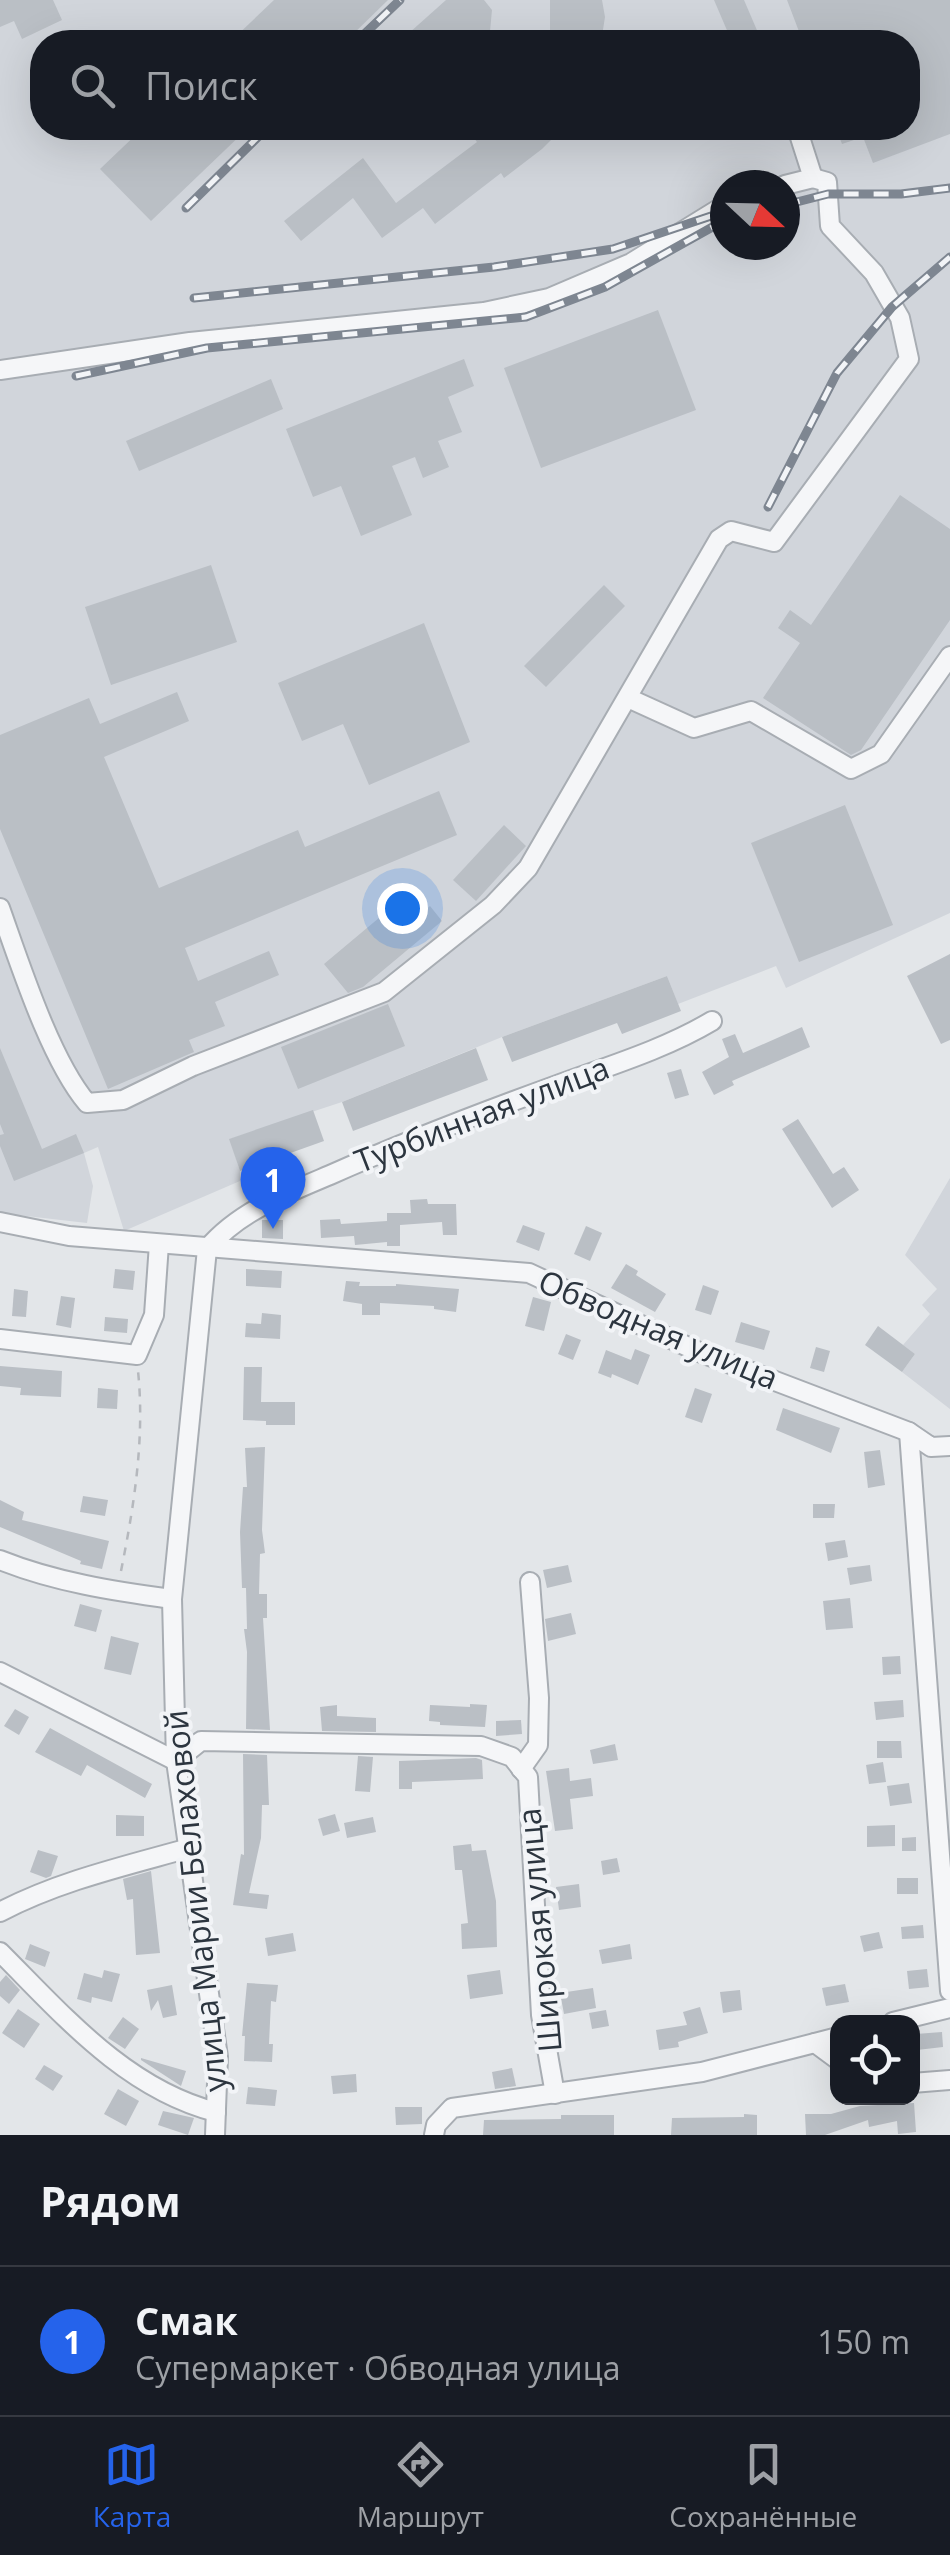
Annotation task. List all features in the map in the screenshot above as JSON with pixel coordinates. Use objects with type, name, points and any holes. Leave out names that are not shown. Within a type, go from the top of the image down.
[{"type":"street","points":[[801,140],[813,178]]},
{"type":"street","points":[[0,908],[71,1084],[87,1103],[123,1100],[193,1066],[384,992],[492,905],[528,868],[719,539],[731,531],[774,542],[909,359],[900,318],[874,273],[830,226],[827,182],[813,178],[800,182]]},
{"type":"street","points":[[0,370],[190,342],[484,312],[549,298],[631,263],[710,214]]},
{"type":"street","points":[[628,698],[694,728],[751,712],[851,769],[881,754],[950,656]]},
{"type":"street","name":"Турбинная улица","points":[[207,1249],[224,1228],[274,1199],[413,1138],[589,1073],[712,1021]]},
{"type":"street","name":"Обводная улица","points":[[0,1222],[70,1236],[207,1249],[529,1272],[699,1352],[909,1432],[931,1446],[950,1446]]},
{"type":"street","points":[[0,1340],[137,1355],[154,1315],[159,1244]]},
{"type":"street","name":"улица Марии Белаховой","points":[[207,1249],[172,1599],[176,1761],[218,2057],[215,2135]]},
{"type":"street","points":[[909,1432],[942,1738],[950,1991]]},
{"type":"street","points":[[0,1560],[36,1575],[172,1599]]},
{"type":"street","points":[[0,1672],[176,1761],[201,1741],[285,1741],[361,1746],[481,1746],[512,1757],[521,1769],[538,1745],[539,1698],[530,1582]]},
{"type":"street","name":"Широкая улица","points":[[521,1769],[528,1777],[541,2016],[556,2094]]},
{"type":"street","points":[[0,1912],[75,1882],[189,1848]]},
{"type":"street","points":[[0,1952],[93,2045],[186,2104],[216,2112]]},
{"type":"street","points":[[920,2015],[950,2008]]},
{"type":"street","name":"Широкая улица","points":[[434,2135],[436,2125],[452,2108],[702,2072],[830,2039]]},
{"type":"street","points":[[815,2043],[830,2054]]},
{"type":"street","points":[[920,2082],[950,2080]]},
{"type":"path","points":[[116,1592],[135,1502],[141,1402],[137,1355]]},
{"type":"shaded area","points":[[0,0],[950,0],[950,913],[786,988],[776,966],[678,1004],[667,976],[342,1102],[230,1139],[240,1181],[124,1231],[98,1147],[84,1153],[93,1186],[87,1223],[0,1213]]},
{"type":"shaded area","points":[[950,1178],[950,1409],[902,1372],[915,1354],[903,1345],[930,1314],[922,1305],[937,1289],[905,1255]]},
{"type":"building","points":[[0,0],[53,0],[62,20],[41,30],[30,30],[30,35],[22,39],[14,21],[0,27]]},
{"type":"building","points":[[274,0],[388,0],[357,30],[243,30]]},
{"type":"building","points":[[446,0],[484,0],[492,10],[490,30],[412,30]]},
{"type":"building","points":[[550,0],[602,0],[603,30],[550,30]]},
{"type":"building","points":[[714,0],[744,0],[757,30],[727,30]]},
{"type":"building","points":[[787,0],[950,0],[950,134],[873,163],[864,140],[920,140],[920,30],[798,30]]},
{"type":"building","points":[[130,140],[235,140],[151,221],[100,169]]},
{"type":"building","points":[[551,140],[504,178],[501,173],[435,224],[423,208],[382,238],[353,198],[301,241],[284,221],[363,158],[396,203],[477,142]]},
{"type":"building","points":[[658,310],[696,410],[541,468],[504,368]]},
{"type":"building","points":[[464,359],[474,386],[448,397],[462,432],[438,441],[449,467],[423,478],[415,457],[392,466],[412,515],[361,536],[341,486],[313,497],[286,429]]},
{"type":"building","points":[[271,379],[283,409],[139,471],[126,441]]},
{"type":"building","points":[[900,495],[950,529],[950,620],[861,750],[851,755],[763,698],[800,643],[778,628],[790,610],[811,625]]},
{"type":"building","points":[[211,565],[237,642],[111,685],[85,607]]},
{"type":"building","points":[[604,585],[625,606],[546,687],[524,666]]},
{"type":"building","points":[[424,623],[470,742],[369,785],[343,724],[302,741],[278,683]]},
{"type":"building","points":[[177,692],[189,721],[104,757],[159,888],[298,830],[305,847],[439,791],[457,835],[185,948],[198,981],[269,951],[279,975],[215,1002],[225,1026],[189,1040],[194,1052],[108,1089],[0,829],[0,735],[89,698],[100,724]]},
{"type":"building","points":[[845,805],[893,925],[799,962],[751,843]]},
{"type":"building","points":[[504,825],[526,846],[476,901],[453,880]]},
{"type":"building","points":[[398,902],[413,921],[430,906],[442,921],[363,987],[348,993],[324,964]]},
{"type":"building","points":[[950,954],[950,1040],[941,1044],[907,976]]},
{"type":"building","points":[[667,976],[681,1011],[622,1034],[617,1023],[512,1062],[502,1037]]},
{"type":"building","points":[[388,1004],[405,1046],[298,1089],[281,1047]]},
{"type":"building","points":[[802,1027],[810,1047],[732,1081],[734,1085],[714,1095],[702,1072],[729,1057],[722,1039],[735,1034],[743,1053]]},
{"type":"building","points":[[0,1048],[42,1149],[76,1134],[84,1153],[14,1181],[0,1146],[0,1135],[4,1134],[0,1124]]},
{"type":"building","points":[[476,1048],[488,1080],[353,1131],[342,1102]]},
{"type":"building","points":[[681,1069],[689,1095],[675,1099],[667,1073]]},
{"type":"building","points":[[313,1110],[324,1141],[240,1171],[229,1139]]},
{"type":"building","points":[[798,1119],[833,1174],[844,1167],[859,1190],[832,1208],[782,1129]]},
{"type":"building","points":[[427,1199],[428,1204],[456,1204],[457,1235],[443,1235],[442,1222],[400,1225],[400,1246],[387,1246],[387,1242],[355,1245],[354,1236],[321,1238],[320,1220],[340,1219],[341,1224],[387,1221],[387,1213],[411,1213],[410,1200]]},
{"type":"building","points":[[262,1220],[283,1220],[283,1239],[262,1238]]},
{"type":"building","points":[[523,1225],[545,1233],[539,1251],[516,1242]]},
{"type":"building","points":[[586,1226],[602,1233],[590,1261],[574,1254]]},
{"type":"building","points":[[626,1264],[666,1294],[655,1312],[611,1288]]},
{"type":"building","points":[[115,1269],[135,1271],[133,1290],[113,1288]]},
{"type":"building","points":[[246,1269],[282,1271],[281,1288],[246,1286]]},
{"type":"building","points":[[346,1281],[360,1282],[359,1286],[396,1284],[459,1289],[456,1312],[434,1306],[380,1303],[380,1315],[362,1315],[362,1304],[343,1301]]},
{"type":"building","points":[[703,1285],[719,1291],[711,1315],[695,1310]]},
{"type":"building","points":[[14,1289],[28,1291],[26,1317],[12,1316]]},
{"type":"building","points":[[61,1296],[75,1298],[71,1328],[56,1325]]},
{"type":"building","points":[[533,1297],[551,1302],[544,1331],[525,1326]]},
{"type":"building","points":[[262,1313],[281,1315],[280,1339],[245,1337],[246,1323],[261,1324]]},
{"type":"building","points":[[105,1317],[128,1319],[127,1333],[104,1331]]},
{"type":"building","points":[[741,1322],[770,1331],[764,1350],[735,1342]]},
{"type":"building","points":[[878,1326],[915,1354],[902,1372],[865,1345]]},
{"type":"building","points":[[566,1334],[581,1340],[573,1360],[558,1354]]},
{"type":"building","points":[[816,1347],[830,1351],[824,1372],[810,1368]]},
{"type":"building","points":[[635,1349],[650,1355],[638,1385],[612,1374],[611,1378],[598,1373],[606,1350],[631,1360]]},
{"type":"building","points":[[0,1366],[62,1371],[61,1397],[20,1395],[21,1388],[0,1386]]},
{"type":"building","points":[[244,1367],[262,1367],[261,1402],[295,1402],[295,1425],[243,1420]]},
{"type":"building","points":[[98,1388],[118,1390],[117,1409],[97,1408]]},
{"type":"building","points":[[695,1388],[712,1394],[702,1423],[685,1417]]},
{"type":"building","points":[[783,1408],[840,1428],[831,1453],[776,1430]]},
{"type":"building","points":[[265,1447],[265,1553],[260,1554],[259,1594],[267,1594],[267,1618],[263,1618],[270,1730],[246,1729],[246,1588],[242,1588],[240,1532],[243,1487],[247,1487],[245,1448]]},
{"type":"building","points":[[880,1450],[885,1485],[868,1488],[864,1452]]},
{"type":"building","points":[[83,1496],[108,1500],[105,1516],[80,1512]]},
{"type":"building","points":[[0,1500],[24,1512],[22,1520],[109,1541],[102,1569],[80,1564],[81,1561],[0,1527]]},
{"type":"building","points":[[813,1504],[835,1504],[834,1518],[813,1518]]},
{"type":"building","points":[[845,1540],[848,1557],[828,1561],[825,1543]]},
{"type":"building","points":[[568,1565],[572,1582],[547,1588],[543,1570]]},
{"type":"building","points":[[870,1565],[872,1581],[850,1585],[847,1568]]},
{"type":"building","points":[[850,1598],[853,1628],[826,1630],[823,1601]]},
{"type":"building","points":[[80,1604],[102,1610],[96,1632],[74,1626]]},
{"type":"building","points":[[571,1613],[576,1634],[548,1641],[545,1619]]},
{"type":"building","points":[[111,1636],[139,1643],[131,1675],[104,1669]]},
{"type":"building","points":[[900,1656],[901,1674],[883,1675],[882,1657]]},
{"type":"building","points":[[903,1700],[904,1717],[876,1720],[874,1702]]},
{"type":"building","points":[[337,1705],[337,1716],[376,1718],[376,1732],[322,1731],[320,1707]]},
{"type":"building","points":[[430,1705],[487,1705],[485,1727],[429,1721]]},
{"type":"building","points":[[15,1709],[29,1717],[19,1735],[4,1726]]},
{"type":"building","points":[[521,1720],[522,1734],[496,1736],[496,1721]]},
{"type":"building","points":[[50,1728],[152,1784],[145,1798],[87,1765],[81,1776],[35,1752]]},
{"type":"building","points":[[877,1741],[901,1741],[902,1758],[877,1758]]},
{"type":"building","points":[[615,1744],[618,1760],[593,1764],[590,1750]]},
{"type":"building","points":[[243,1754],[267,1755],[269,1805],[262,1805],[261,1838],[249,1893],[269,1895],[267,1909],[233,1905],[241,1854],[244,1855]]},
{"type":"building","points":[[358,1756],[373,1757],[370,1792],[355,1791]]},
{"type":"building","points":[[482,1760],[483,1779],[412,1782],[412,1789],[399,1789],[399,1761]]},
{"type":"building","points":[[883,1762],[886,1782],[869,1784],[866,1765]]},
{"type":"building","points":[[569,1768],[570,1781],[591,1778],[593,1796],[570,1799],[573,1829],[555,1831],[546,1771]]},
{"type":"building","points":[[909,1783],[912,1803],[890,1806],[887,1786]]},
{"type":"building","points":[[335,1814],[340,1831],[323,1836],[318,1819]]},
{"type":"building","points":[[116,1815],[144,1816],[144,1836],[116,1836]]},
{"type":"building","points":[[373,1817],[376,1832],[347,1838],[344,1823]]},
{"type":"building","points":[[895,1825],[895,1846],[867,1847],[867,1826]]},
{"type":"building","points":[[916,1837],[916,1851],[902,1851],[902,1838]]},
{"type":"building","points":[[471,1844],[472,1851],[486,1850],[496,1901],[497,1947],[462,1949],[461,1924],[468,1923],[462,1870],[455,1870],[453,1846]]},
{"type":"building","points":[[38,1850],[58,1856],[51,1876],[46,1878],[30,1872]]},
{"type":"building","points":[[617,1858],[620,1872],[603,1875],[601,1861]]},
{"type":"building","points":[[151,1871],[160,1953],[136,1955],[133,1899],[127,1900],[123,1879]]},
{"type":"building","points":[[897,1878],[918,1878],[918,1894],[897,1894]]},
{"type":"building","points":[[579,1884],[581,1907],[559,1910],[556,1887]]},
{"type":"building","points":[[923,1925],[924,1938],[902,1939],[901,1927]]},
{"type":"building","points":[[879,1932],[883,1948],[864,1952],[860,1936]]},
{"type":"building","points":[[293,1933],[296,1951],[268,1956],[265,1938]]},
{"type":"building","points":[[30,1944],[50,1952],[45,1967],[25,1959]]},
{"type":"building","points":[[630,1944],[632,1959],[602,1964],[599,1950]]},
{"type":"building","points":[[927,1969],[929,1987],[909,1989],[907,1971]]},
{"type":"building","points":[[104,1970],[120,1974],[112,2002],[92,1997],[91,2003],[77,1999],[84,1973],[102,1978]]},
{"type":"building","points":[[500,1970],[503,1994],[470,1999],[467,1975]]},
{"type":"building","points":[[6,1975],[20,1990],[9,2004],[0,1996],[0,1982]]},
{"type":"building","points":[[247,1983],[278,1985],[276,2002],[271,2001],[272,2062],[244,2061]]},
{"type":"building","points":[[845,1984],[849,2002],[826,2006],[822,1988]]},
{"type":"building","points":[[172,1985],[177,2015],[163,2018],[158,2000],[151,2011],[147,1990]]},
{"type":"building","points":[[593,1988],[596,2008],[564,2014],[560,1993]]},
{"type":"building","points":[[740,1990],[742,2010],[723,2013],[720,1992]]},
{"type":"building","points":[[700,2007],[708,2033],[678,2042],[679,2047],[659,2050],[656,2030],[687,2025],[683,2012]]},
{"type":"building","points":[[18,2009],[40,2024],[24,2048],[2,2033]]},
{"type":"building","points":[[606,2010],[609,2026],[592,2029],[589,2013]]},
{"type":"building","points":[[123,2017],[139,2029],[125,2049],[108,2038]]},
{"type":"building","points":[[942,2032],[943,2047],[920,2050],[920,2034]]},
{"type":"building","points":[[141,2060],[186,2071],[181,2086]]},
{"type":"building","points":[[44,2065],[63,2076],[53,2091],[35,2079]]},
{"type":"building","points":[[512,2068],[516,2086],[495,2089],[492,2072]]},
{"type":"building","points":[[356,2074],[357,2092],[333,2094],[331,2076]]},
{"type":"building","points":[[248,2087],[277,2090],[275,2106],[246,2104]]},
{"type":"building","points":[[118,2089],[139,2101],[126,2126],[104,2114]]},
{"type":"building","points":[[914,2105],[916,2132],[898,2134],[897,2121],[869,2127],[868,2120],[825,2135],[806,2135],[805,2114],[831,2114],[860,2106]]},
{"type":"building","points":[[395,2107],[422,2107],[422,2124],[396,2125]]},
{"type":"building","points":[[163,2111],[194,2118],[188,2135],[158,2125]]},
{"type":"building","points":[[561,2115],[614,2115],[614,2135],[483,2135],[484,2120],[561,2119]]},
{"type":"building","points":[[757,2115],[757,2135],[671,2135],[672,2118]]},
{"type":"railway","points":[[369,30],[400,0]]},
{"type":"railway","points":[[186,208],[255,140]]},
{"type":"railway","points":[[800,201],[828,194],[901,194],[950,188]]},
{"type":"railway","points":[[194,298],[494,267],[613,249],[710,216]]},
{"type":"railway","points":[[76,376],[207,348],[526,317],[605,287],[710,228]]},
{"type":"railway","points":[[768,507],[837,373],[892,307],[950,257]]},
{"type":"place","name":"Смак","points":[[273,1229]]}]
